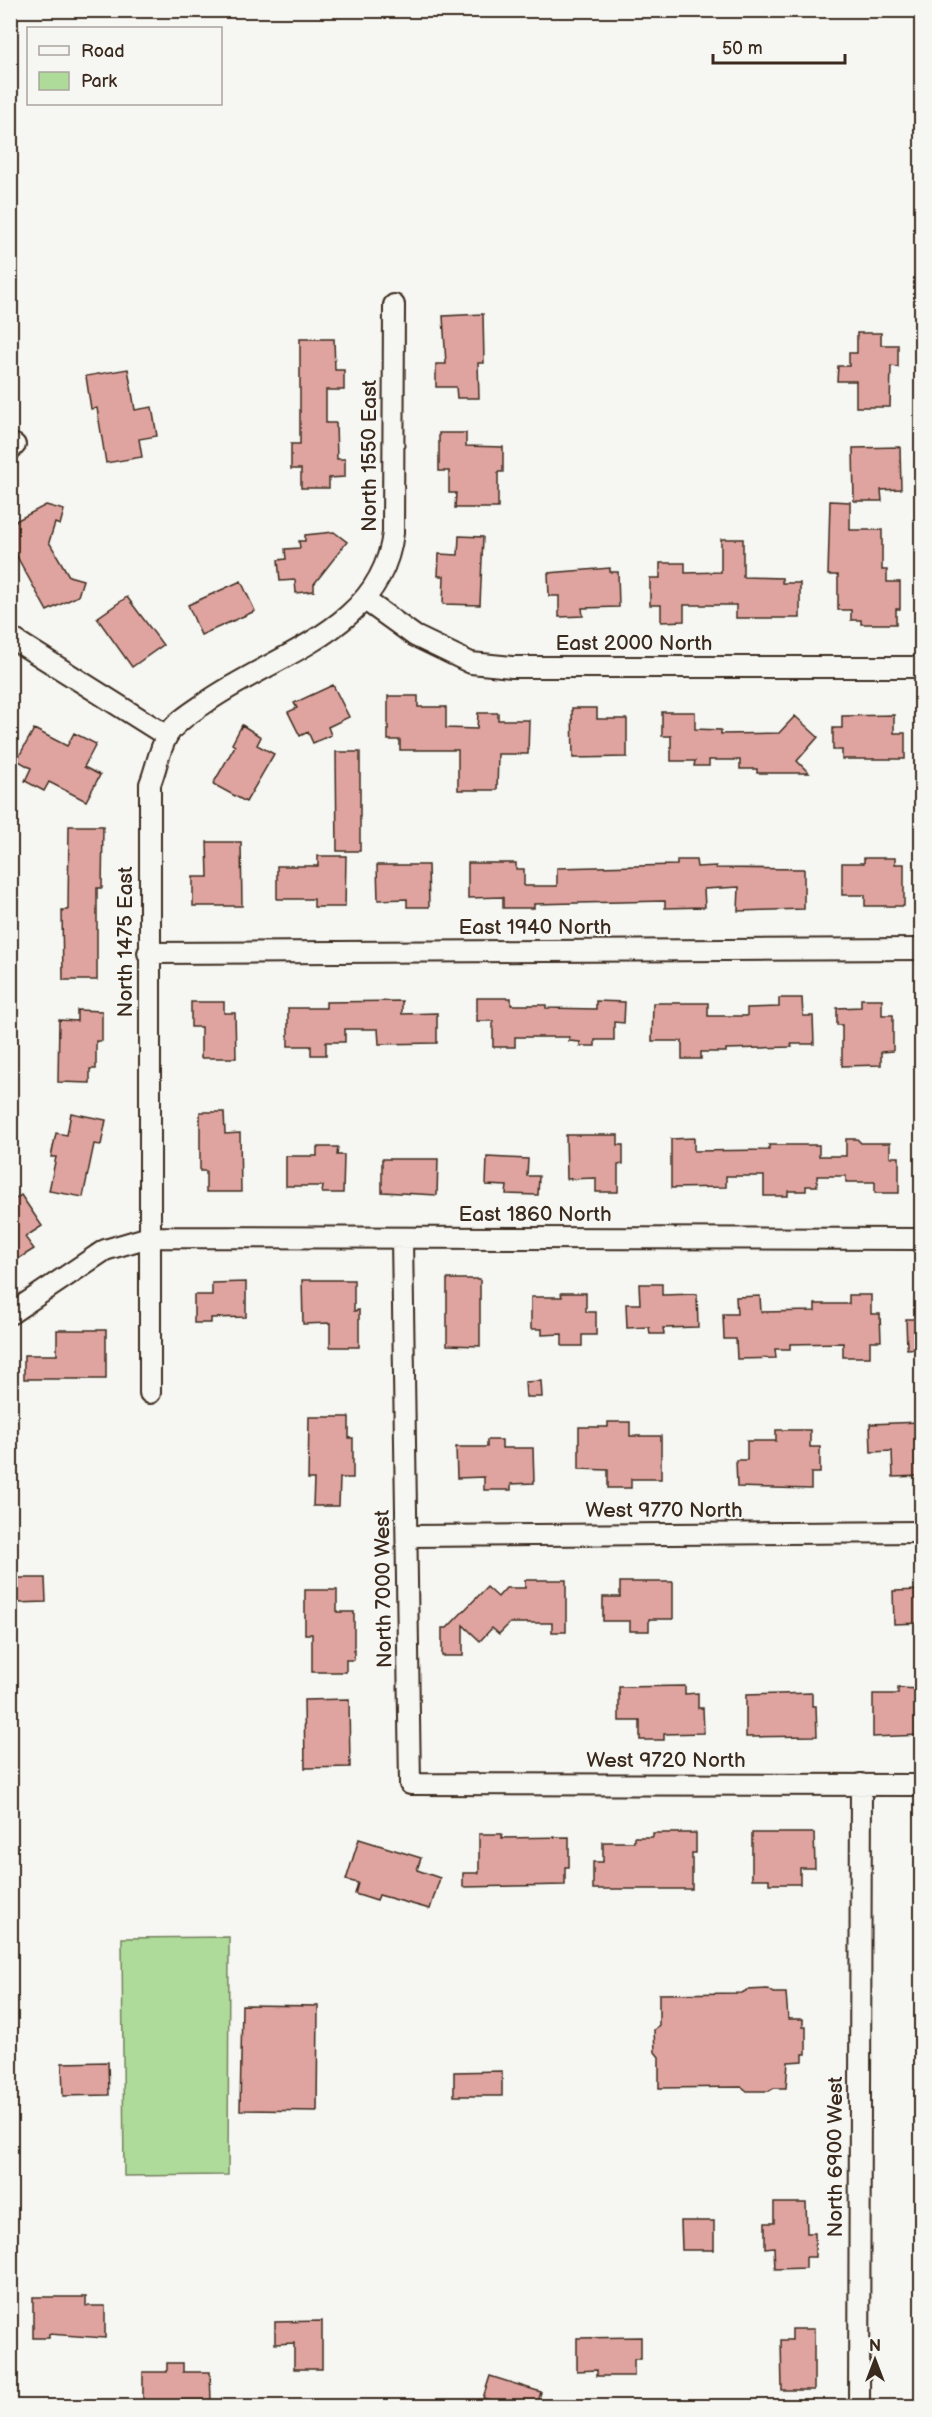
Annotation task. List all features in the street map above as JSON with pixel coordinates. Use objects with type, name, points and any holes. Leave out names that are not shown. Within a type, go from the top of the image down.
[{"type":"street","name":"North 1550 East","points":[[365,600],[381,578],[391,554],[394,305]]},
{"type":"street","name":"East 2000 North","points":[[365,600],[415,636],[471,663],[512,667],[921,667]]},
{"type":"street","name":"North 1475 East","points":[[150,1394],[148,953],[150,784],[167,736],[183,718],[222,692],[342,623],[365,600]]},
{"type":"street","points":[[10,637],[167,736]]},
{"type":"street","name":"East 1940 North","points":[[148,953],[921,950]]},
{"type":"street","name":"East 1860 North","points":[[10,1314],[105,1250],[149,1237],[921,1239]]},
{"type":"street","name":"North 7000 West","points":[[402,1238],[410,1784]]},
{"type":"street","name":"West 9770 North","points":[[407,1536],[921,1532]]},
{"type":"street","name":"West 9720 North","points":[[410,1784],[921,1785]]},
{"type":"street","name":"North 6900 West","points":[[859,2406],[861,1784]]},
{"type":"green space","points":[[229,1937],[228,2175],[124,2176],[122,1938]]},
{"type":"building","points":[[483,314],[484,363],[478,363],[479,398],[457,398],[456,387],[436,387],[436,364],[446,364],[443,316]]},
{"type":"building","points":[[857,333],[881,333],[881,345],[898,345],[898,367],[891,366],[890,407],[856,407],[856,381],[837,381],[838,366],[849,366],[849,353],[857,353]]},
{"type":"building","points":[[300,339],[334,339],[335,370],[344,370],[344,390],[326,390],[326,423],[336,423],[337,459],[345,459],[345,477],[329,478],[329,488],[301,488],[301,469],[291,469],[291,444],[300,444]]},
{"type":"building","points":[[128,369],[135,410],[152,407],[157,436],[139,439],[142,457],[106,463],[97,408],[91,409],[86,376]]},
{"type":"building","points":[[439,433],[466,433],[466,446],[503,447],[503,472],[498,472],[498,508],[455,508],[456,493],[449,493],[449,471],[439,471]]},
{"type":"building","points":[[900,447],[901,489],[881,490],[882,501],[854,501],[853,448]]},
{"type":"building","points":[[830,501],[850,502],[850,530],[882,530],[882,570],[887,570],[887,582],[900,582],[900,609],[896,609],[896,624],[861,624],[861,620],[851,620],[851,610],[838,610],[838,575],[828,575]]},
{"type":"building","points":[[46,505],[64,510],[60,525],[55,523],[49,542],[69,576],[83,580],[78,596],[47,611],[10,544],[10,524]]},
{"type":"building","points":[[334,532],[347,542],[314,584],[314,591],[296,593],[295,580],[280,581],[278,560],[286,559],[285,549],[300,548],[299,541],[305,541],[305,535]]},
{"type":"building","points":[[459,536],[483,537],[480,605],[443,604],[444,576],[438,576],[439,554],[458,555]]},
{"type":"building","points":[[721,539],[743,539],[743,577],[782,578],[782,583],[800,583],[800,618],[736,618],[736,605],[684,605],[684,621],[661,622],[661,605],[650,605],[650,578],[660,578],[660,563],[685,563],[685,573],[721,572]]},
{"type":"building","points":[[610,568],[610,572],[618,572],[619,607],[582,608],[583,616],[559,617],[559,596],[549,596],[548,573]]},
{"type":"building","points":[[241,581],[255,611],[201,635],[188,605]]},
{"type":"building","points":[[127,597],[163,645],[132,667],[97,618]]},
{"type":"building","points":[[333,685],[349,717],[328,727],[331,735],[313,743],[308,732],[300,736],[288,712],[297,708],[294,703]]},
{"type":"building","points":[[388,696],[418,696],[418,707],[446,707],[446,728],[477,729],[478,713],[498,713],[498,720],[529,720],[528,754],[498,754],[497,790],[458,790],[458,750],[400,750],[400,740],[388,740]]},
{"type":"building","points":[[572,708],[597,708],[597,719],[627,719],[627,757],[573,758]]},
{"type":"building","points":[[662,712],[695,712],[695,729],[721,730],[721,734],[779,733],[795,716],[818,737],[797,761],[809,773],[757,773],[757,769],[740,769],[740,760],[709,760],[709,766],[694,766],[695,761],[671,761],[671,736],[662,736]]},
{"type":"building","points":[[894,715],[894,733],[905,733],[905,759],[842,759],[842,750],[833,750],[833,728],[842,728],[842,716]]},
{"type":"building","points":[[242,725],[261,737],[257,745],[274,754],[246,802],[213,784],[235,746],[232,744]]},
{"type":"building","points":[[34,729],[67,746],[74,733],[96,744],[84,767],[100,775],[86,801],[49,782],[44,791],[25,781],[31,768],[17,760]]},
{"type":"building","points":[[336,752],[360,752],[360,851],[337,851]]},
{"type":"building","points":[[69,826],[103,826],[102,888],[97,888],[97,980],[63,980],[62,910],[68,910]]},
{"type":"building","points":[[207,842],[241,842],[242,906],[193,906],[193,877],[208,877]]},
{"type":"building","points":[[318,856],[346,856],[345,907],[314,907],[314,899],[277,899],[277,866],[318,866]]},
{"type":"building","points":[[864,858],[895,858],[895,864],[904,864],[904,906],[865,906],[865,895],[842,895],[842,863],[864,863]]},
{"type":"building","points":[[677,860],[696,860],[697,867],[804,869],[804,909],[738,911],[739,887],[704,889],[705,907],[665,908],[665,901],[534,904],[534,908],[503,908],[503,897],[468,898],[468,863],[516,863],[516,869],[524,869],[524,886],[557,886],[557,868],[677,865]]},
{"type":"building","points":[[377,865],[428,865],[429,907],[407,907],[407,899],[378,900]]},
{"type":"building","points":[[477,998],[511,998],[511,1005],[546,1005],[546,1008],[596,1009],[596,1001],[625,1002],[624,1023],[614,1022],[614,1040],[595,1040],[595,1046],[580,1046],[580,1042],[569,1041],[569,1037],[515,1037],[515,1047],[493,1047],[493,1021],[477,1021]]},
{"type":"building","points":[[779,998],[802,998],[803,1016],[813,1016],[814,1044],[726,1049],[726,1052],[701,1052],[701,1059],[682,1059],[682,1041],[652,1041],[653,1003],[708,1003],[708,1016],[747,1016],[747,1008],[779,1007]]},
{"type":"building","points":[[861,999],[882,999],[882,1015],[893,1015],[893,1051],[881,1052],[881,1065],[842,1066],[842,1025],[837,1025],[837,1008],[861,1007]]},
{"type":"building","points":[[402,1001],[402,1014],[437,1013],[437,1043],[379,1044],[378,1029],[345,1029],[345,1042],[326,1042],[326,1055],[311,1055],[311,1046],[288,1046],[288,1008],[326,1008],[326,1002]]},
{"type":"building","points":[[191,1002],[224,1002],[224,1013],[235,1013],[236,1058],[201,1058],[201,1027],[191,1027]]},
{"type":"building","points":[[77,1010],[102,1011],[102,1041],[96,1041],[96,1069],[90,1069],[90,1083],[58,1082],[59,1020],[77,1021]]},
{"type":"building","points":[[200,1112],[224,1112],[225,1134],[240,1133],[241,1192],[206,1192],[206,1171],[200,1171]]},
{"type":"building","points":[[71,1113],[106,1120],[101,1145],[94,1144],[83,1197],[49,1191],[56,1157],[51,1157],[56,1133],[67,1135]]},
{"type":"building","points":[[566,1135],[618,1135],[618,1145],[623,1145],[623,1164],[618,1165],[618,1192],[596,1192],[596,1178],[567,1179]]},
{"type":"building","points":[[694,1138],[694,1151],[769,1150],[769,1145],[819,1145],[819,1156],[846,1156],[846,1139],[857,1139],[861,1143],[890,1143],[890,1157],[899,1157],[899,1193],[875,1193],[875,1182],[846,1182],[846,1176],[817,1176],[817,1186],[806,1186],[806,1191],[788,1191],[788,1196],[764,1196],[764,1176],[726,1176],[726,1187],[671,1188],[671,1139]]},
{"type":"building","points":[[317,1147],[338,1147],[337,1155],[344,1155],[343,1193],[322,1193],[323,1186],[286,1186],[286,1156],[317,1156]]},
{"type":"building","points":[[487,1157],[528,1159],[527,1176],[539,1176],[538,1195],[506,1194],[507,1186],[486,1185]]},
{"type":"building","points":[[382,1159],[438,1159],[437,1195],[382,1192]]},
{"type":"building","points":[[21,1195],[42,1226],[25,1237],[34,1249],[10,1264],[10,1202]]},
{"type":"building","points":[[447,1279],[480,1279],[480,1346],[447,1345]]},
{"type":"building","points":[[302,1280],[354,1280],[354,1311],[359,1310],[359,1347],[330,1347],[330,1323],[303,1324]]},
{"type":"building","points":[[246,1282],[246,1317],[211,1318],[211,1323],[194,1323],[194,1295],[212,1295],[212,1283]]},
{"type":"building","points":[[639,1284],[662,1284],[662,1295],[697,1294],[698,1327],[663,1328],[664,1334],[650,1334],[649,1327],[627,1328],[626,1304],[640,1304]]},
{"type":"building","points":[[561,1293],[586,1293],[586,1312],[596,1312],[596,1335],[582,1335],[582,1346],[562,1346],[562,1334],[542,1335],[542,1329],[531,1329],[531,1297],[562,1297]]},
{"type":"building","points":[[849,1295],[871,1295],[871,1314],[880,1314],[881,1341],[870,1341],[870,1357],[843,1357],[843,1343],[790,1344],[790,1349],[775,1349],[776,1358],[737,1359],[736,1339],[724,1339],[723,1314],[737,1314],[736,1297],[760,1296],[761,1312],[815,1311],[815,1304],[849,1304]]},
{"type":"building","points":[[906,1319],[921,1319],[921,1348],[907,1349]]},
{"type":"building","points":[[57,1330],[106,1330],[106,1379],[24,1379],[24,1355],[57,1355]]},
{"type":"building","points":[[541,1381],[542,1397],[526,1397],[525,1382]]},
{"type":"building","points":[[309,1417],[349,1417],[349,1438],[353,1438],[353,1478],[340,1478],[339,1506],[313,1506],[314,1479],[308,1479]]},
{"type":"building","points":[[608,1422],[630,1422],[630,1436],[661,1436],[661,1479],[631,1479],[631,1488],[608,1488],[608,1470],[579,1469],[579,1427],[608,1427]]},
{"type":"building","points":[[920,1422],[921,1476],[893,1477],[892,1451],[871,1452],[870,1424]]},
{"type":"building","points":[[776,1430],[810,1430],[810,1447],[820,1447],[820,1473],[811,1473],[811,1489],[737,1487],[736,1460],[747,1460],[747,1441],[776,1441]]},
{"type":"building","points":[[487,1440],[502,1440],[502,1448],[533,1448],[534,1483],[511,1484],[511,1490],[484,1490],[484,1477],[457,1478],[456,1447],[487,1447]]},
{"type":"building","points":[[16,1578],[45,1578],[46,1602],[16,1603]]},
{"type":"building","points":[[525,1580],[566,1580],[566,1632],[552,1632],[552,1623],[510,1623],[499,1634],[492,1628],[480,1641],[463,1625],[463,1656],[442,1656],[442,1628],[447,1628],[487,1587],[498,1597],[506,1588],[525,1588]]},
{"type":"building","points":[[620,1582],[673,1582],[673,1619],[649,1619],[649,1631],[630,1631],[630,1621],[603,1621],[603,1597],[620,1597]]},
{"type":"building","points":[[305,1590],[337,1590],[337,1612],[354,1612],[354,1660],[346,1660],[346,1672],[312,1672],[312,1634],[305,1634]]},
{"type":"building","points":[[921,1590],[921,1623],[894,1624],[893,1591]]},
{"type":"building","points":[[685,1686],[685,1694],[698,1693],[698,1708],[703,1708],[704,1733],[664,1734],[664,1740],[640,1740],[640,1721],[619,1721],[619,1687]]},
{"type":"building","points":[[898,1688],[921,1689],[921,1735],[873,1737],[873,1694],[898,1694]]},
{"type":"building","points":[[812,1693],[812,1706],[816,1706],[817,1736],[746,1737],[746,1695]]},
{"type":"building","points":[[349,1699],[350,1767],[305,1768],[304,1700]]},
{"type":"building","points":[[653,1833],[696,1833],[696,1853],[692,1853],[692,1889],[593,1889],[593,1862],[603,1862],[603,1842],[634,1842],[634,1837],[653,1837]]},
{"type":"building","points":[[752,1833],[814,1833],[815,1868],[800,1868],[800,1884],[769,1884],[769,1879],[752,1879]]},
{"type":"building","points":[[479,1834],[502,1834],[502,1838],[569,1837],[569,1867],[565,1867],[565,1885],[463,1887],[463,1873],[479,1873]]},
{"type":"building","points":[[359,1839],[421,1858],[417,1870],[440,1878],[430,1909],[379,1895],[377,1901],[355,1894],[358,1883],[346,1880]]},
{"type":"building","points":[[768,1989],[774,1993],[786,1993],[788,2019],[803,2019],[803,2027],[806,2027],[806,2054],[803,2054],[803,2061],[788,2062],[786,2088],[747,2091],[742,2087],[659,2088],[659,2057],[655,2052],[654,2030],[659,2025],[659,1994],[742,1993],[747,1990]]},
{"type":"building","points":[[242,2005],[318,2006],[317,2111],[240,2110]]},
{"type":"building","points":[[108,2062],[109,2095],[63,2096],[62,2063]]},
{"type":"building","points":[[502,2071],[502,2096],[454,2096],[454,2072]]},
{"type":"building","points":[[774,2203],[806,2203],[807,2233],[815,2233],[815,2257],[806,2257],[806,2268],[775,2269],[774,2247],[765,2248],[765,2223],[774,2223]]},
{"type":"building","points":[[681,2221],[714,2221],[714,2250],[682,2250]]},
{"type":"building","points":[[33,2297],[86,2297],[86,2306],[105,2306],[105,2338],[49,2334],[49,2338],[33,2338]]},
{"type":"building","points":[[322,2321],[322,2369],[294,2369],[294,2343],[275,2344],[275,2322]]},
{"type":"building","points":[[792,2329],[814,2329],[814,2390],[782,2390],[781,2340],[792,2340]]},
{"type":"building","points":[[641,2337],[641,2359],[634,2359],[634,2376],[597,2376],[597,2370],[577,2371],[577,2338]]},
{"type":"building","points":[[167,2363],[183,2363],[183,2372],[210,2372],[211,2401],[180,2401],[180,2406],[159,2406],[159,2401],[143,2401],[143,2372],[167,2372]]},
{"type":"building","points":[[490,2376],[541,2392],[537,2406],[512,2406],[483,2398]]}]
